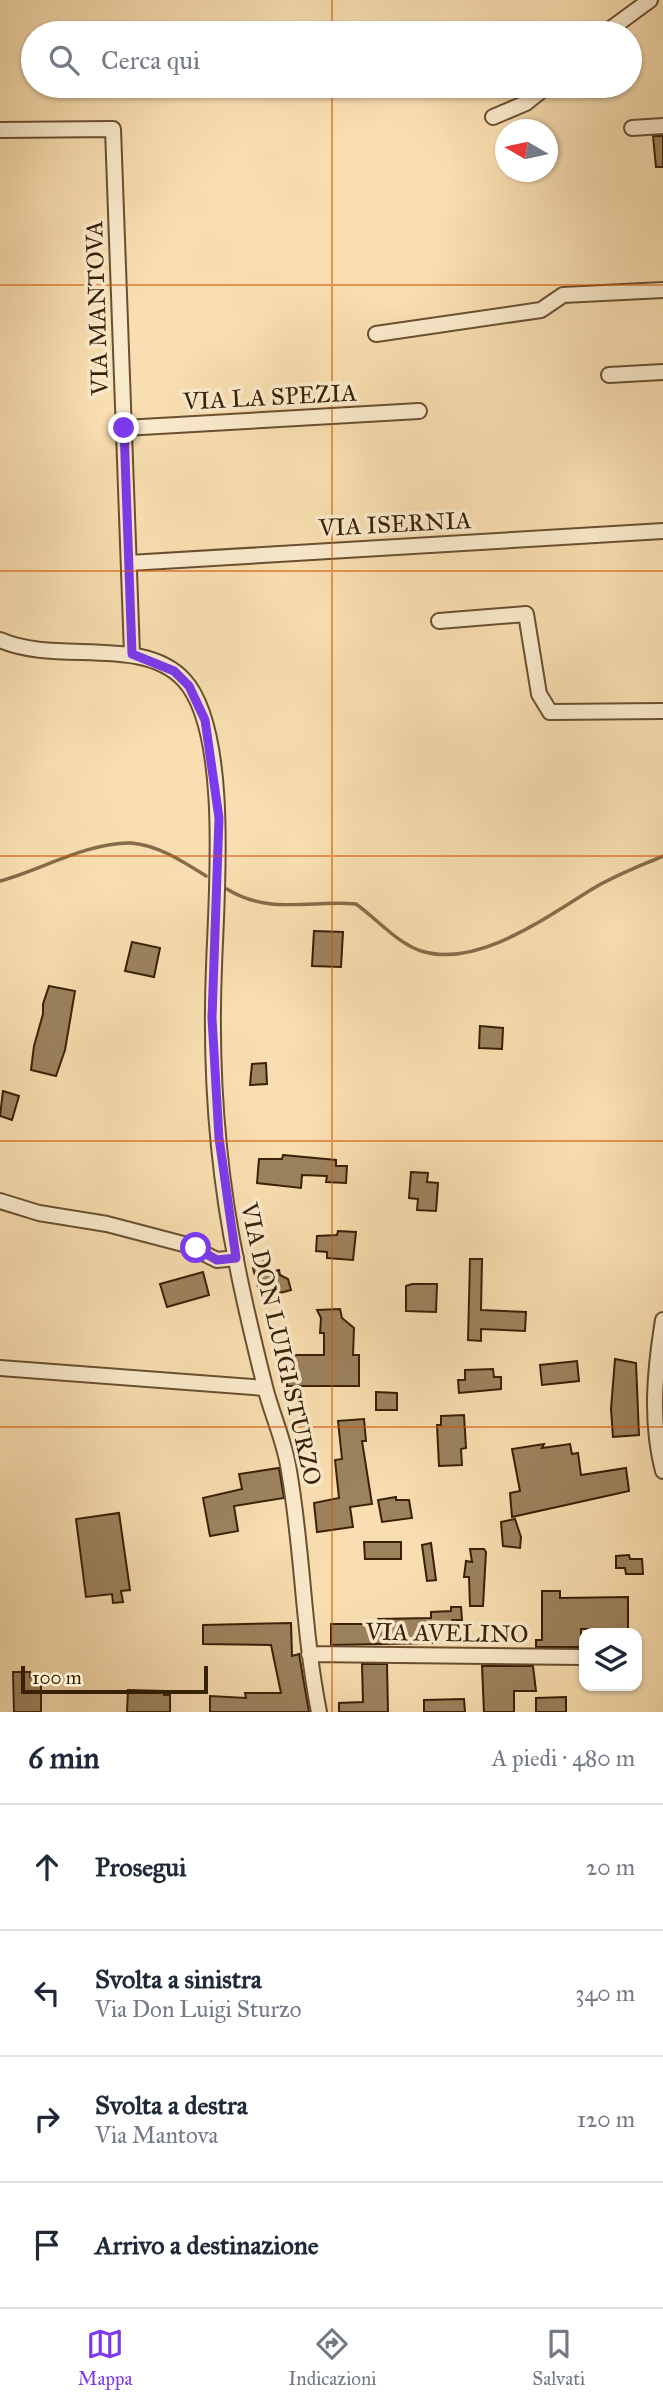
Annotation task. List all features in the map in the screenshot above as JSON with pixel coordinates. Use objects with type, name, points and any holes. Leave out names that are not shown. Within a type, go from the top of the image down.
[{"type":"street","points":[[621,21],[650,0]]},
{"type":"street","points":[[493,117],[532,98]]},
{"type":"street","points":[[632,128],[663,126]]},
{"type":"street","name":"VIA MANTOVA","points":[[0,130],[113,129],[132,654]]},
{"type":"street","points":[[376,334],[541,310],[563,295],[663,290]]},
{"type":"street","points":[[609,375],[663,372]]},
{"type":"street","name":"VIA LA SPEZIA","points":[[124,428],[419,411]]},
{"type":"street","name":"VIA ISERNIA","points":[[129,563],[663,531]]},
{"type":"street","points":[[439,621],[526,614],[539,694],[550,712],[663,711]]},
{"type":"street","name":"VIA DON LUIGI STURZO","points":[[0,640],[66,654],[132,654],[174,671],[189,686],[205,720],[219,818],[212,1018],[219,1138],[236,1258],[265,1388],[289,1468],[309,1654],[319,1712]]},
{"type":"street","points":[[0,1200],[39,1213],[107,1224],[187,1245],[217,1260],[236,1258]]},
{"type":"street","points":[[663,1320],[654,1408],[655,1432],[663,1471]]},
{"type":"street","points":[[0,1368],[265,1388]]},
{"type":"street","name":"VIA AVELINO","points":[[309,1654],[579,1657]]},
{"type":"building","points":[[653,136],[663,136],[663,167],[656,167]]},
{"type":"building","points":[[314,931],[343,932],[341,967],[312,966]]},
{"type":"building","points":[[132,942],[160,948],[154,977],[125,971]]},
{"type":"building","points":[[49,986],[75,991],[65,1050],[56,1076],[31,1070]]},
{"type":"building","points":[[480,1026],[503,1028],[502,1049],[479,1048]]},
{"type":"building","points":[[266,1063],[267,1084],[250,1085],[252,1064]]},
{"type":"building","points":[[3,1091],[19,1096],[12,1120],[0,1116]]},
{"type":"building","points":[[283,1155],[336,1160],[336,1166],[347,1166],[346,1183],[326,1182],[327,1176],[302,1175],[301,1188],[257,1183],[259,1159],[282,1159]]},
{"type":"building","points":[[411,1172],[428,1173],[427,1182],[438,1183],[436,1211],[417,1210],[418,1199],[409,1198]]},
{"type":"building","points":[[338,1231],[356,1232],[353,1260],[327,1258],[327,1252],[316,1251],[317,1236],[337,1235]]},
{"type":"building","points":[[470,1259],[482,1259],[481,1310],[526,1312],[525,1331],[481,1329],[481,1341],[468,1340]]},
{"type":"building","points":[[264,1261],[269,1263],[271,1272],[279,1270],[280,1275],[288,1279],[291,1290],[265,1297],[263,1290],[259,1291],[253,1268]]},
{"type":"building","points":[[203,1272],[209,1295],[167,1307],[160,1284]]},
{"type":"building","points":[[437,1284],[436,1312],[406,1311],[406,1286]]},
{"type":"building","points":[[340,1309],[342,1318],[354,1328],[353,1355],[359,1355],[359,1386],[287,1386],[287,1355],[324,1355],[324,1333],[320,1333],[321,1318],[317,1310]]},
{"type":"building","points":[[615,1359],[636,1363],[639,1435],[613,1437],[611,1409]]},
{"type":"building","points":[[577,1361],[579,1381],[542,1385],[540,1365]]},
{"type":"building","points":[[493,1369],[494,1377],[501,1377],[501,1389],[459,1393],[458,1380],[465,1380],[465,1370]]},
{"type":"building","points":[[376,1392],[397,1393],[397,1410],[376,1410]]},
{"type":"building","points":[[464,1415],[466,1448],[461,1449],[462,1465],[439,1466],[437,1425],[441,1425],[441,1416]]},
{"type":"building","points":[[364,1419],[366,1441],[362,1441],[372,1504],[350,1507],[353,1527],[317,1532],[314,1503],[339,1498],[335,1460],[342,1459],[338,1421]]},
{"type":"building","points":[[544,1444],[542,1448],[570,1444],[572,1454],[578,1453],[581,1475],[626,1468],[629,1491],[512,1517],[510,1493],[520,1491],[512,1449]]},
{"type":"building","points":[[279,1468],[284,1498],[234,1506],[238,1531],[210,1536],[203,1498],[242,1489],[239,1474]]},
{"type":"building","points":[[396,1497],[396,1500],[409,1500],[412,1518],[382,1522],[378,1500]]},
{"type":"building","points":[[119,1513],[130,1590],[121,1591],[123,1602],[113,1603],[112,1594],[86,1597],[76,1519]]},
{"type":"building","points":[[515,1519],[521,1537],[520,1548],[503,1546],[501,1522]]},
{"type":"building","points":[[364,1542],[401,1542],[401,1559],[365,1559]]},
{"type":"building","points":[[431,1543],[436,1580],[427,1581],[422,1545]]},
{"type":"building","points":[[470,1549],[484,1549],[486,1552],[483,1606],[470,1606],[469,1577],[464,1577],[466,1561],[472,1562]]},
{"type":"building","points":[[629,1555],[630,1559],[642,1559],[643,1574],[626,1574],[625,1568],[616,1568],[616,1556]]},
{"type":"building","points":[[542,1591],[560,1591],[560,1598],[628,1597],[628,1628],[579,1628],[579,1647],[536,1647],[536,1640],[542,1640]]},
{"type":"building","points":[[451,1607],[461,1607],[462,1620],[452,1620],[452,1626],[431,1626],[432,1643],[331,1645],[331,1624],[378,1624],[378,1619],[431,1618],[431,1612],[451,1611]]},
{"type":"building","points":[[291,1623],[292,1656],[299,1654],[309,1712],[210,1712],[210,1696],[246,1698],[245,1693],[281,1693],[271,1645],[203,1644],[203,1625]]},
{"type":"building","points":[[362,1664],[387,1664],[388,1712],[339,1712],[339,1703],[363,1702]]},
{"type":"building","points":[[482,1666],[533,1666],[536,1691],[514,1691],[514,1712],[484,1712]]},
{"type":"building","points":[[13,1672],[30,1672],[30,1677],[41,1677],[41,1712],[14,1712]]},
{"type":"building","points":[[128,1690],[164,1691],[164,1695],[170,1695],[170,1712],[127,1712]]},
{"type":"building","points":[[566,1697],[566,1712],[536,1712],[536,1698]]},
{"type":"building","points":[[464,1699],[465,1712],[424,1712],[424,1700]]},
{"type":"waterway","points":[[0,881],[98,847],[131,843],[161,851],[206,876]]},
{"type":"waterway","points":[[227,889],[242,897],[274,904],[356,904],[412,947],[443,955],[466,953],[512,936],[535,925],[602,883],[663,856]]},
{"type":"route","points":[[124,428],[132,654],[163,664],[174,671],[189,686],[196,698],[205,720],[219,818],[212,1018],[219,1138],[236,1258],[217,1260],[196,1248]]}]
